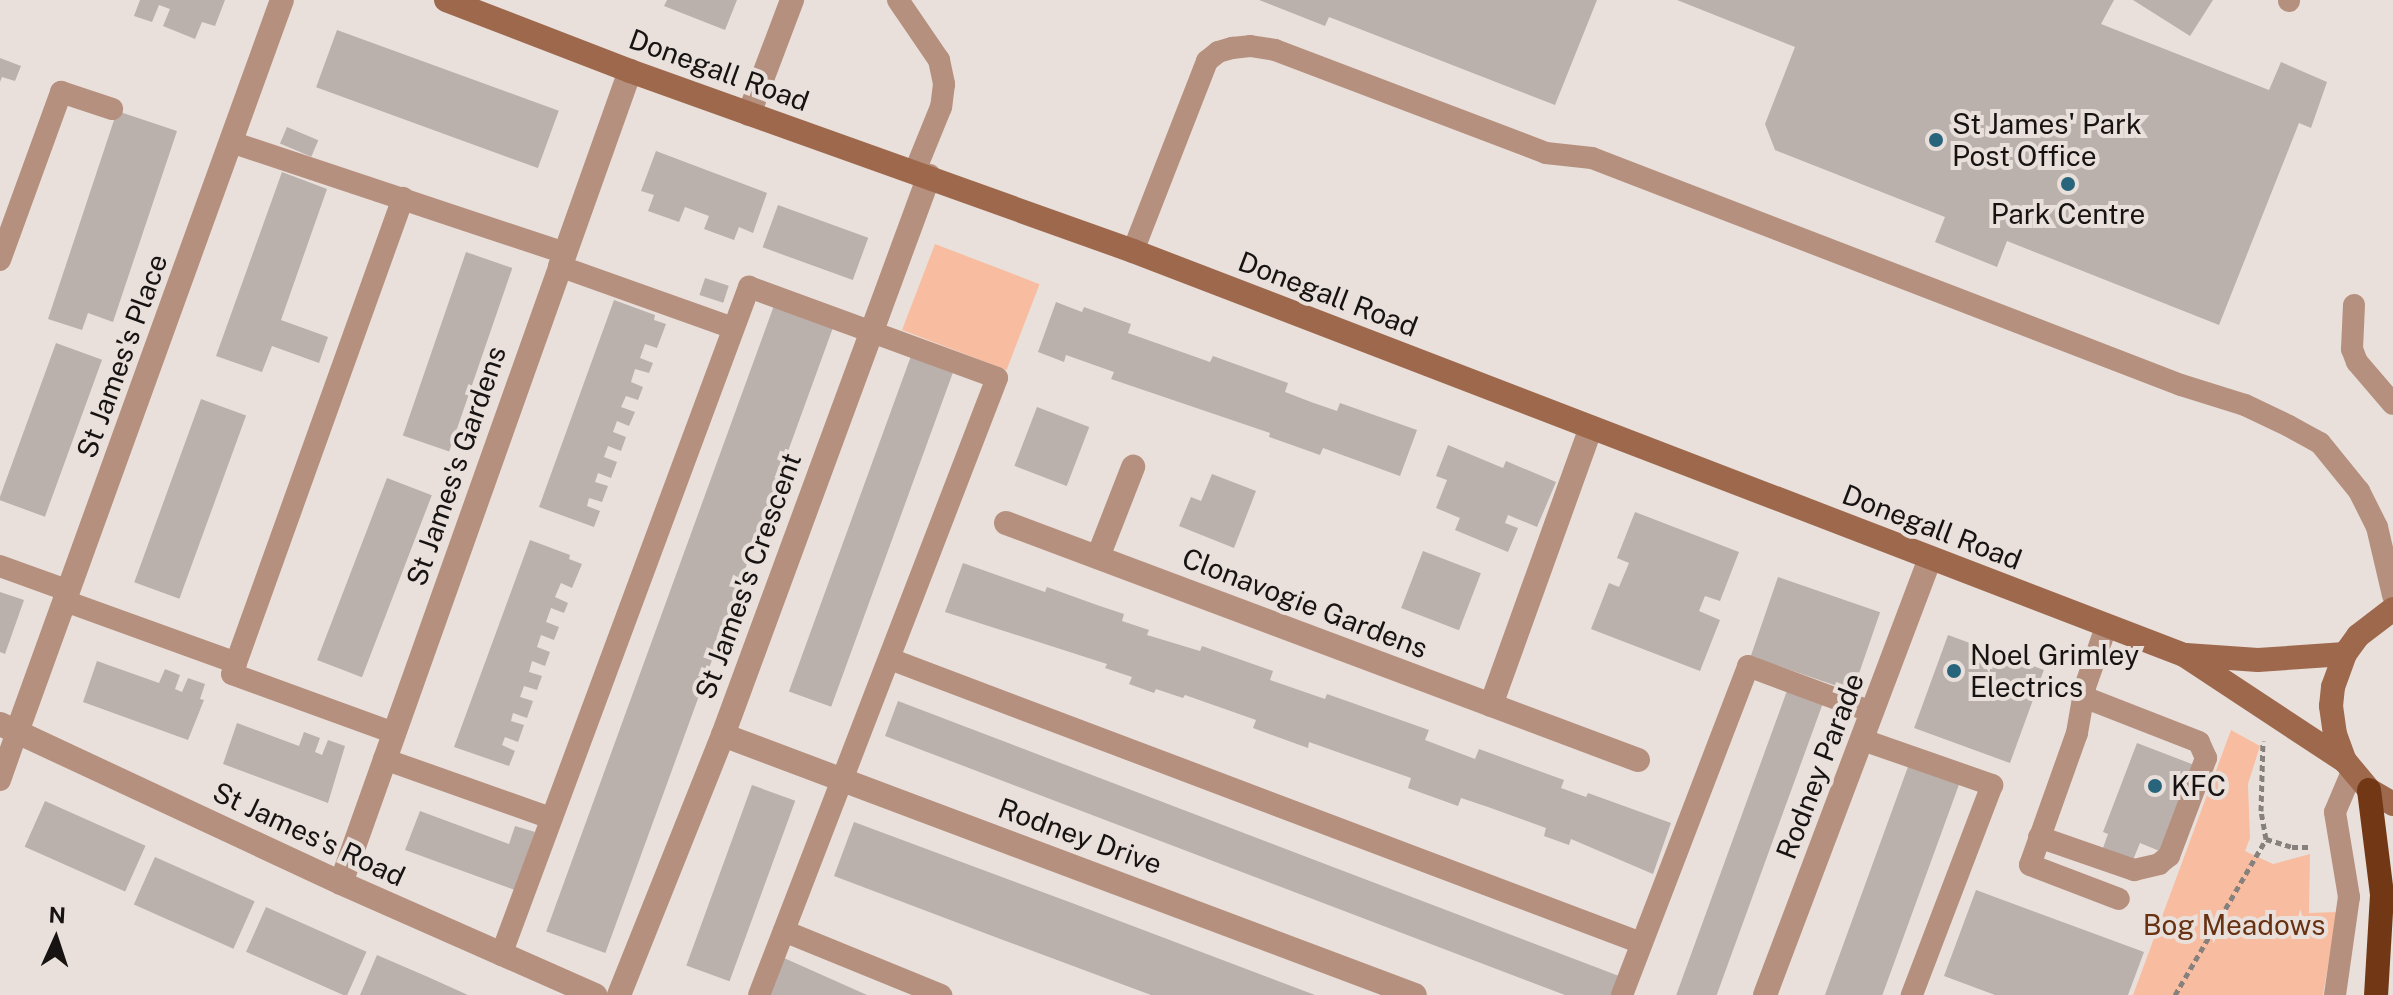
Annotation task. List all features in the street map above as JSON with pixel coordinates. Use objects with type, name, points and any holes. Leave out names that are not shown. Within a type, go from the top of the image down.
[{"type":"highway","points":[[2369,790],[2382,895],[2376,995]]},
{"type":"street","name":"St James's Place","points":[[9,728],[67,596],[282,0]]},
{"type":"street","name":"Donegall Road","points":[[446,0],[630,71],[1133,251],[2184,655],[2349,766]]},
{"type":"street","points":[[749,114],[792,0]]},
{"type":"street","name":"St James's Gardens","points":[[341,883],[630,71]]},
{"type":"street","name":"St James's Crescent","points":[[619,995],[723,735],[870,331],[922,173]]},
{"type":"street","points":[[1491,705],[1591,427]]},
{"type":"street","points":[[1098,557],[1133,467]]},
{"type":"street","name":"Clonavogie Gardens","points":[[1006,523],[1638,760]]},
{"type":"street","name":"Rodney Parade","points":[[1765,995],[1930,558]]},
{"type":"street","points":[[2393,609],[2358,636],[2345,654],[2333,687],[2331,706],[2335,734],[2349,766],[2369,790],[2393,804]]},
{"type":"street","name":"Donegall Road","points":[[2184,655],[2258,660],[2345,654]]},
{"type":"street","name":"St James's Road","points":[[9,728],[341,883],[595,995]]},
{"type":"street","name":"Rodney Drive","points":[[723,735],[1415,995]]},
{"type":"lane","points":[[898,0],[939,60],[944,84],[941,107],[922,173]]},
{"type":"lane","points":[[1133,251],[1207,61],[1218,52],[1232,48],[1275,50],[1546,153],[1592,158],[2181,385],[2245,405],[2289,426],[2320,443],[2359,491],[2377,527],[2393,595]]},
{"type":"lane","points":[[0,260],[61,92],[112,109]]},
{"type":"lane","points":[[231,142],[403,198],[733,328]]},
{"type":"lane","points":[[394,733],[232,674],[403,198]]},
{"type":"lane","points":[[501,955],[749,287],[997,378],[759,995]]},
{"type":"lane","points":[[2354,305],[2352,349],[2357,362],[2393,404]]},
{"type":"lane","points":[[0,566],[236,663]]},
{"type":"lane","points":[[2106,627],[2085,687],[2086,698],[2077,733],[2030,865],[2119,899]]},
{"type":"lane","points":[[890,659],[1641,943]]},
{"type":"lane","points":[[1622,995],[1748,666],[1872,712]]},
{"type":"lane","points":[[2039,837],[2134,870],[2159,864],[2169,856],[2206,758],[2199,742],[2086,698]]},
{"type":"lane","points":[[0,780],[9,728]]},
{"type":"lane","points":[[1863,740],[1992,785],[1912,995]]},
{"type":"lane","points":[[384,759],[551,818]]},
{"type":"lane","points":[[2335,995],[2349,897],[2335,812],[2349,766]]},
{"type":"lane","points":[[784,931],[941,995]]},
{"type":"path","points":[[2175,995],[2266,839],[2261,786],[2264,736]]},
{"type":"path","points":[[2266,839],[2292,847],[2322,846]]},
{"type":"green space","points":[[935,244],[1040,284],[1007,370],[902,330]]},
{"type":"green space","name":"Bog Meadows","points":[[2231,730],[2260,746],[2248,784],[2250,838],[2245,851],[2273,864],[2310,854],[2309,913],[2337,912],[2323,995],[2133,995]]},
{"type":"building","points":[[140,0],[225,0],[215,26],[202,22],[195,39],[163,26],[170,9],[159,5],[152,22],[134,16]]},
{"type":"building","points":[[667,0],[737,0],[725,30],[664,6]]},
{"type":"building","points":[[1259,0],[1597,0],[1555,105],[1329,17],[1325,26]]},
{"type":"building","name":"Park Centre","points":[[1677,0],[2114,0],[2101,24],[2269,90],[2281,62],[2327,82],[2311,128],[2299,123],[2219,325],[2007,241],[1997,267],[1935,242],[1945,217],[1775,150],[1765,124],[1795,47]]},
{"type":"building","points":[[2133,0],[2213,0],[2190,36]]},
{"type":"building","points":[[337,30],[559,111],[538,168],[316,87]]},
{"type":"building","points":[[0,58],[21,66],[15,81],[2,77],[0,82]]},
{"type":"building","points":[[117,111],[177,131],[113,322],[88,313],[82,330],[48,319]]},
{"type":"building","points":[[287,127],[318,140],[311,157],[280,144]]},
{"type":"building","points":[[656,151],[767,193],[753,233],[739,227],[734,240],[704,229],[709,216],[685,207],[679,222],[648,211],[654,195],[641,191]]},
{"type":"building","points":[[282,172],[327,189],[281,320],[328,337],[319,363],[272,346],[262,372],[216,356]]},
{"type":"building","points":[[778,205],[868,238],[853,280],[763,247]]},
{"type":"building","points":[[466,252],[512,268],[449,451],[403,435]]},
{"type":"building","points":[[705,278],[729,286],[723,303],[699,295]]},
{"type":"building","points":[[614,300],[655,315],[654,320],[666,324],[657,348],[645,344],[640,358],[653,363],[649,373],[635,369],[631,382],[643,387],[638,400],[626,396],[621,407],[635,412],[629,426],[617,421],[613,432],[626,437],[621,451],[608,446],[604,457],[617,462],[611,478],[598,473],[595,482],[608,486],[602,502],[589,498],[587,506],[600,511],[594,527],[539,507]]},
{"type":"building","points":[[776,300],[835,322],[605,953],[546,931]]},
{"type":"building","points":[[1056,302],[1082,312],[1084,307],[1131,324],[1128,333],[1210,362],[1213,356],[1288,383],[1285,392],[1311,402],[1337,411],[1340,403],[1417,430],[1400,476],[1323,448],[1320,455],[1269,437],[1270,433],[1111,379],[1114,372],[1066,355],[1064,362],[1038,352]]},
{"type":"building","points":[[56,343],[102,360],[45,517],[0,500],[0,497]]},
{"type":"building","points":[[911,356],[953,371],[831,707],[789,691]]},
{"type":"building","points":[[201,399],[246,415],[179,599],[134,582]]},
{"type":"building","points":[[1037,407],[1089,427],[1067,486],[1014,466]]},
{"type":"building","points":[[1448,445],[1503,468],[1506,461],[1556,482],[1537,527],[1508,515],[1505,523],[1518,528],[1508,552],[1455,530],[1460,518],[1436,508],[1447,480],[1436,476]]},
{"type":"building","points":[[1212,474],[1256,491],[1234,548],[1179,526],[1191,497],[1201,501]]},
{"type":"building","points":[[387,478],[432,495],[362,677],[317,660]]},
{"type":"building","points":[[1635,512],[1739,552],[1720,601],[1705,596],[1699,611],[1720,620],[1700,671],[1591,629],[1609,583],[1619,587],[1629,563],[1617,558]]},
{"type":"building","points":[[530,540],[570,555],[569,559],[582,564],[572,588],[561,583],[555,597],[568,603],[564,613],[551,608],[546,622],[559,627],[554,640],[541,635],[537,647],[550,652],[545,666],[532,661],[529,672],[542,676],[537,690],[524,686],[520,697],[533,701],[527,718],[513,713],[511,721],[524,725],[518,742],[505,737],[502,745],[515,751],[509,766],[454,747]]},
{"type":"building","points":[[1423,551],[1481,573],[1459,630],[1401,608]]},
{"type":"building","points":[[963,563],[1045,592],[1047,587],[1124,614],[1122,621],[1149,630],[1147,635],[1200,651],[1202,646],[1273,671],[1270,680],[1325,699],[1327,694],[1429,730],[1425,740],[1475,759],[1479,749],[1564,780],[1561,788],[1586,797],[1588,793],[1671,823],[1653,874],[1571,839],[1569,845],[1544,836],[1546,828],[1488,807],[1461,798],[1458,806],[1408,788],[1411,778],[1309,742],[1308,748],[1253,728],[1256,720],[1185,695],[1183,698],[1156,689],[1154,693],[1129,684],[1132,677],[1105,668],[1107,664],[945,612]]},
{"type":"building","points":[[1778,577],[1880,612],[1853,692],[1751,656]]},
{"type":"building","points":[[0,592],[24,600],[5,654],[0,652]]},
{"type":"building","points":[[1948,635],[2044,670],[2010,763],[1914,728]]},
{"type":"building","points":[[97,661],[159,683],[165,669],[180,675],[175,689],[182,692],[188,678],[205,684],[200,699],[204,700],[188,740],[83,702]]},
{"type":"building","points":[[1788,688],[1824,701],[1717,995],[1676,995]]},
{"type":"building","points":[[898,701],[1619,976],[1612,995],[1565,995],[885,736]]},
{"type":"building","points":[[237,723],[299,746],[304,732],[320,738],[315,752],[322,755],[328,740],[345,746],[328,803],[223,764]]},
{"type":"building","name":"KFC","points":[[2137,743],[2197,766],[2162,852],[2140,843],[2133,860],[2103,848],[2108,834],[2103,832]]},
{"type":"building","points":[[1909,764],[1960,782],[1882,995],[1825,995]]},
{"type":"building","points":[[752,785],[795,801],[730,981],[686,965]]},
{"type":"building","points":[[45,801],[145,846],[125,891],[25,847]]},
{"type":"building","points":[[420,811],[509,844],[515,826],[535,832],[515,890],[405,850]]},
{"type":"building","points":[[854,822],[1315,995],[1151,995],[1003,940],[834,876]]},
{"type":"building","points":[[155,857],[255,901],[233,949],[134,905]]},
{"type":"building","points":[[1976,890],[2144,952],[2128,995],[1995,995],[1944,976]]},
{"type":"building","points":[[266,907],[366,952],[347,995],[246,952]]},
{"type":"building","points":[[377,955],[428,977],[468,995],[360,995]]},
{"type":"building","points":[[784,958],[867,995],[767,995]]},
{"type":"place","name":"St James' Park Post Office","points":[[1936,140]]},
{"type":"place","name":"Park Centre","points":[[2068,184]]},
{"type":"place","name":"Noel Grimley Electrics","points":[[1954,671]]},
{"type":"place","name":"KFC","points":[[2155,786]]}]
